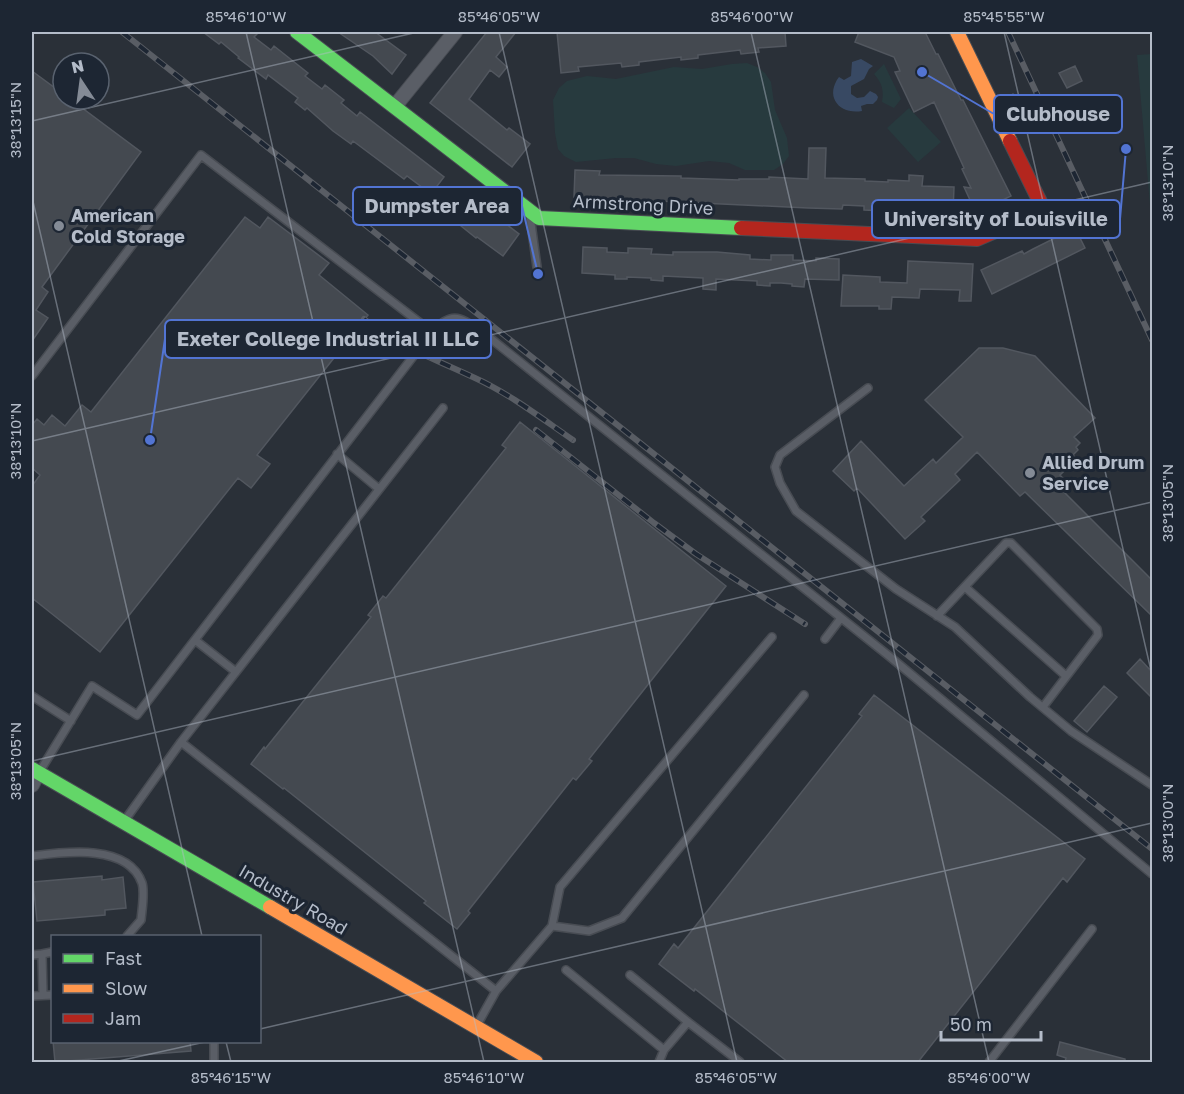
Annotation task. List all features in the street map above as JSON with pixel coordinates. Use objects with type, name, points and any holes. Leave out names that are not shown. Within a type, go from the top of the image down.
[{"type":"street","points":[[395,106],[455,32]]},
{"type":"street","name":"Armstrong Drive","points":[[301,33],[539,218],[977,239],[1044,210],[957,32]]},
{"type":"street","name":"Industry Road","points":[[34,776],[123,822],[536,1062]]},
{"type":"lane","points":[[32,376],[201,155],[432,332]]},
{"type":"lane","points":[[529,210],[537,267]]},
{"type":"lane","points":[[34,776],[92,686],[137,715],[432,332],[444,320],[451,318],[468,322],[480,330],[841,618],[1152,874]]},
{"type":"lane","points":[[868,388],[780,455],[775,467],[780,483],[796,511],[896,589],[955,627],[1030,698],[1071,731],[1152,785]]},
{"type":"lane","points":[[123,822],[181,742],[443,408]]},
{"type":"lane","points":[[338,454],[379,489]]},
{"type":"lane","points":[[937,616],[1006,543],[1011,543],[1097,629],[1098,636],[1043,707]]},
{"type":"lane","points":[[965,586],[1066,676]]},
{"type":"lane","points":[[825,639],[841,618]]},
{"type":"lane","points":[[476,1028],[496,991],[552,926],[560,887],[772,637]]},
{"type":"lane","points":[[195,640],[236,672]]},
{"type":"lane","points":[[552,926],[590,932],[622,918],[804,695]]},
{"type":"lane","points":[[32,696],[71,721]]},
{"type":"lane","points":[[181,742],[496,991]]},
{"type":"lane","points":[[32,856],[62,852],[102,853],[129,864],[142,883],[141,920],[128,935]]},
{"type":"lane","points":[[989,1062],[1092,928]]},
{"type":"lane","points":[[32,955],[51,952]]},
{"type":"lane","points":[[42,954],[43,996]]},
{"type":"lane","points":[[566,970],[664,1050]]},
{"type":"lane","points":[[630,975],[740,1062]]},
{"type":"lane","points":[[32,996],[51,995]]},
{"type":"lane","points":[[659,1062],[664,1050],[688,1022]]},
{"type":"lane","points":[[214,1043],[214,1062]]},
{"type":"green space","points":[[1152,54],[1152,228],[1137,55]]},
{"type":"green space","points":[[747,63],[765,73],[771,82],[775,110],[787,138],[789,156],[774,170],[745,170],[729,163],[709,161],[676,166],[634,158],[576,162],[564,156],[558,149],[553,100],[559,88],[567,81],[587,76],[616,79],[674,67],[702,69]]},
{"type":"green space","points":[[884,64],[901,99],[894,108],[882,102],[882,87],[874,74]]},
{"type":"green space","points":[[909,108],[941,142],[918,162],[887,128]]},
{"type":"water","points":[[861,59],[873,66],[864,79],[851,86],[851,94],[857,98],[864,97],[870,91],[878,97],[873,104],[861,106],[862,111],[854,112],[837,103],[833,91],[839,77],[844,80],[851,76],[852,62]]},
{"type":"building","points":[[203,32],[259,32],[254,37],[271,50],[274,46],[308,73],[305,76],[322,89],[325,85],[344,100],[341,103],[357,116],[360,112],[444,177],[431,194],[407,176],[404,179],[353,141],[351,144],[333,131],[307,108],[305,110],[295,102],[298,98],[268,75],[266,79],[221,42],[219,44]]},
{"type":"building","points":[[338,32],[375,32],[406,55],[392,74],[373,56]]},
{"type":"building","points":[[487,32],[516,32],[496,57],[507,67],[499,77],[490,70],[469,99],[507,130],[509,128],[530,144],[512,167],[430,103]]},
{"type":"building","points":[[557,32],[785,32],[786,46],[758,48],[759,52],[741,54],[740,50],[698,55],[698,58],[681,60],[681,57],[639,62],[639,65],[622,67],[621,63],[578,67],[579,71],[561,73]]},
{"type":"building","points":[[859,32],[925,32],[963,100],[1011,196],[976,213],[964,187],[971,188],[962,169],[964,168],[934,102],[914,112],[895,72],[900,71],[894,57],[855,42]]},
{"type":"building","points":[[1075,66],[1082,81],[1067,88],[1059,73]]},
{"type":"building","name":"American Cold Storage","points":[[32,71],[51,85],[51,111],[86,111],[141,152],[42,287],[48,292],[36,310],[48,318],[32,341]]},
{"type":"building","points":[[1013,94],[1021,109],[1010,114],[1003,100]]},
{"type":"building","points":[[809,148],[826,148],[825,178],[888,182],[888,180],[909,181],[909,175],[923,176],[922,186],[954,187],[953,213],[908,213],[908,207],[886,206],[886,211],[864,210],[864,206],[843,205],[842,209],[808,208],[574,197],[575,170],[600,171],[599,175],[681,176],[681,178],[739,180],[769,179],[769,177],[808,179]]},
{"type":"building","points":[[474,199],[519,234],[503,256],[456,222]]},
{"type":"building","points":[[245,217],[260,228],[268,217],[329,263],[319,275],[368,315],[257,455],[270,464],[251,488],[238,478],[100,652],[32,598],[32,486],[40,475],[32,468],[32,425],[37,419],[44,425],[52,415],[65,426],[82,405],[91,412]]},
{"type":"building","points":[[1075,228],[1085,248],[992,294],[981,270],[1022,251],[1024,254]]},
{"type":"building","points":[[583,247],[607,248],[607,252],[628,253],[628,248],[652,249],[651,254],[673,255],[673,252],[717,252],[750,255],[750,259],[771,260],[771,255],[793,255],[793,260],[839,259],[839,280],[805,279],[804,287],[781,283],[770,283],[770,286],[757,285],[757,281],[716,279],[716,290],[703,289],[703,278],[663,276],[663,281],[627,277],[627,279],[615,279],[615,275],[582,273]]},
{"type":"building","points":[[908,261],[973,264],[971,301],[959,301],[960,290],[920,289],[919,298],[892,297],[891,309],[879,309],[879,306],[841,306],[843,275],[880,277],[880,282],[907,283]]},
{"type":"building","name":"Allied Drum Service","points":[[979,348],[1003,348],[1035,356],[1095,418],[1074,437],[1080,443],[1073,455],[1077,459],[1060,475],[1069,485],[1062,490],[1152,580],[1152,616],[1025,492],[1020,496],[977,452],[955,474],[960,480],[921,517],[925,521],[905,539],[857,488],[854,491],[833,471],[861,441],[904,486],[933,459],[936,463],[963,437],[925,400]]},
{"type":"building","points":[[520,422],[726,586],[589,759],[592,761],[576,780],[573,778],[468,911],[470,913],[457,929],[424,903],[426,901],[251,764],[371,617],[368,615],[383,596],[386,598],[506,448],[502,445]]},
{"type":"building","points":[[1140,659],[1152,672],[1152,698],[1127,673]]},
{"type":"building","points":[[1104,686],[1117,697],[1087,732],[1074,721]]},
{"type":"building","points":[[874,695],[1085,859],[1067,882],[1063,878],[918,1062],[788,1062],[695,989],[694,991],[659,964],[674,944],[678,948],[862,716],[859,714]]},
{"type":"building","points":[[102,876],[102,880],[123,877],[126,908],[105,910],[105,915],[37,921],[33,882]]},
{"type":"building","points":[[1060,1042],[1125,1059],[1125,1062],[1065,1062],[1066,1058],[1057,1055]]},
{"type":"building","points":[[53,1043],[190,1043],[191,1051],[55,1062]]},
{"type":"railway","points":[[122,32],[1152,849]]},
{"type":"railway","points":[[1008,32],[1152,340]]},
{"type":"railway","points":[[364,319],[404,345],[501,391],[573,440]]},
{"type":"railway","points":[[536,430],[696,554],[805,624]]},
{"type":"traffic: fast","points":[[297,32],[539,218],[741,228]]},
{"type":"traffic: fast","points":[[32,769],[270,907]]},
{"type":"traffic: slow","points":[[957,32],[1010,141]]},
{"type":"traffic: slow","points":[[270,907],[536,1062]]},
{"type":"traffic: jam","points":[[741,228],[977,239],[1044,210],[1010,141]]},
{"type":"place","name":"Clubhouse","points":[[922,72]]},
{"type":"place","name":"University of Louisville","points":[[1126,149]]},
{"type":"place","name":"American Cold Storage","points":[[59,226]]},
{"type":"place","name":"Dumpster Area","points":[[538,274]]},
{"type":"place","name":"Exeter College Industrial II LLC","points":[[150,440]]},
{"type":"place","name":"Allied Drum Service","points":[[1030,473]]}]
